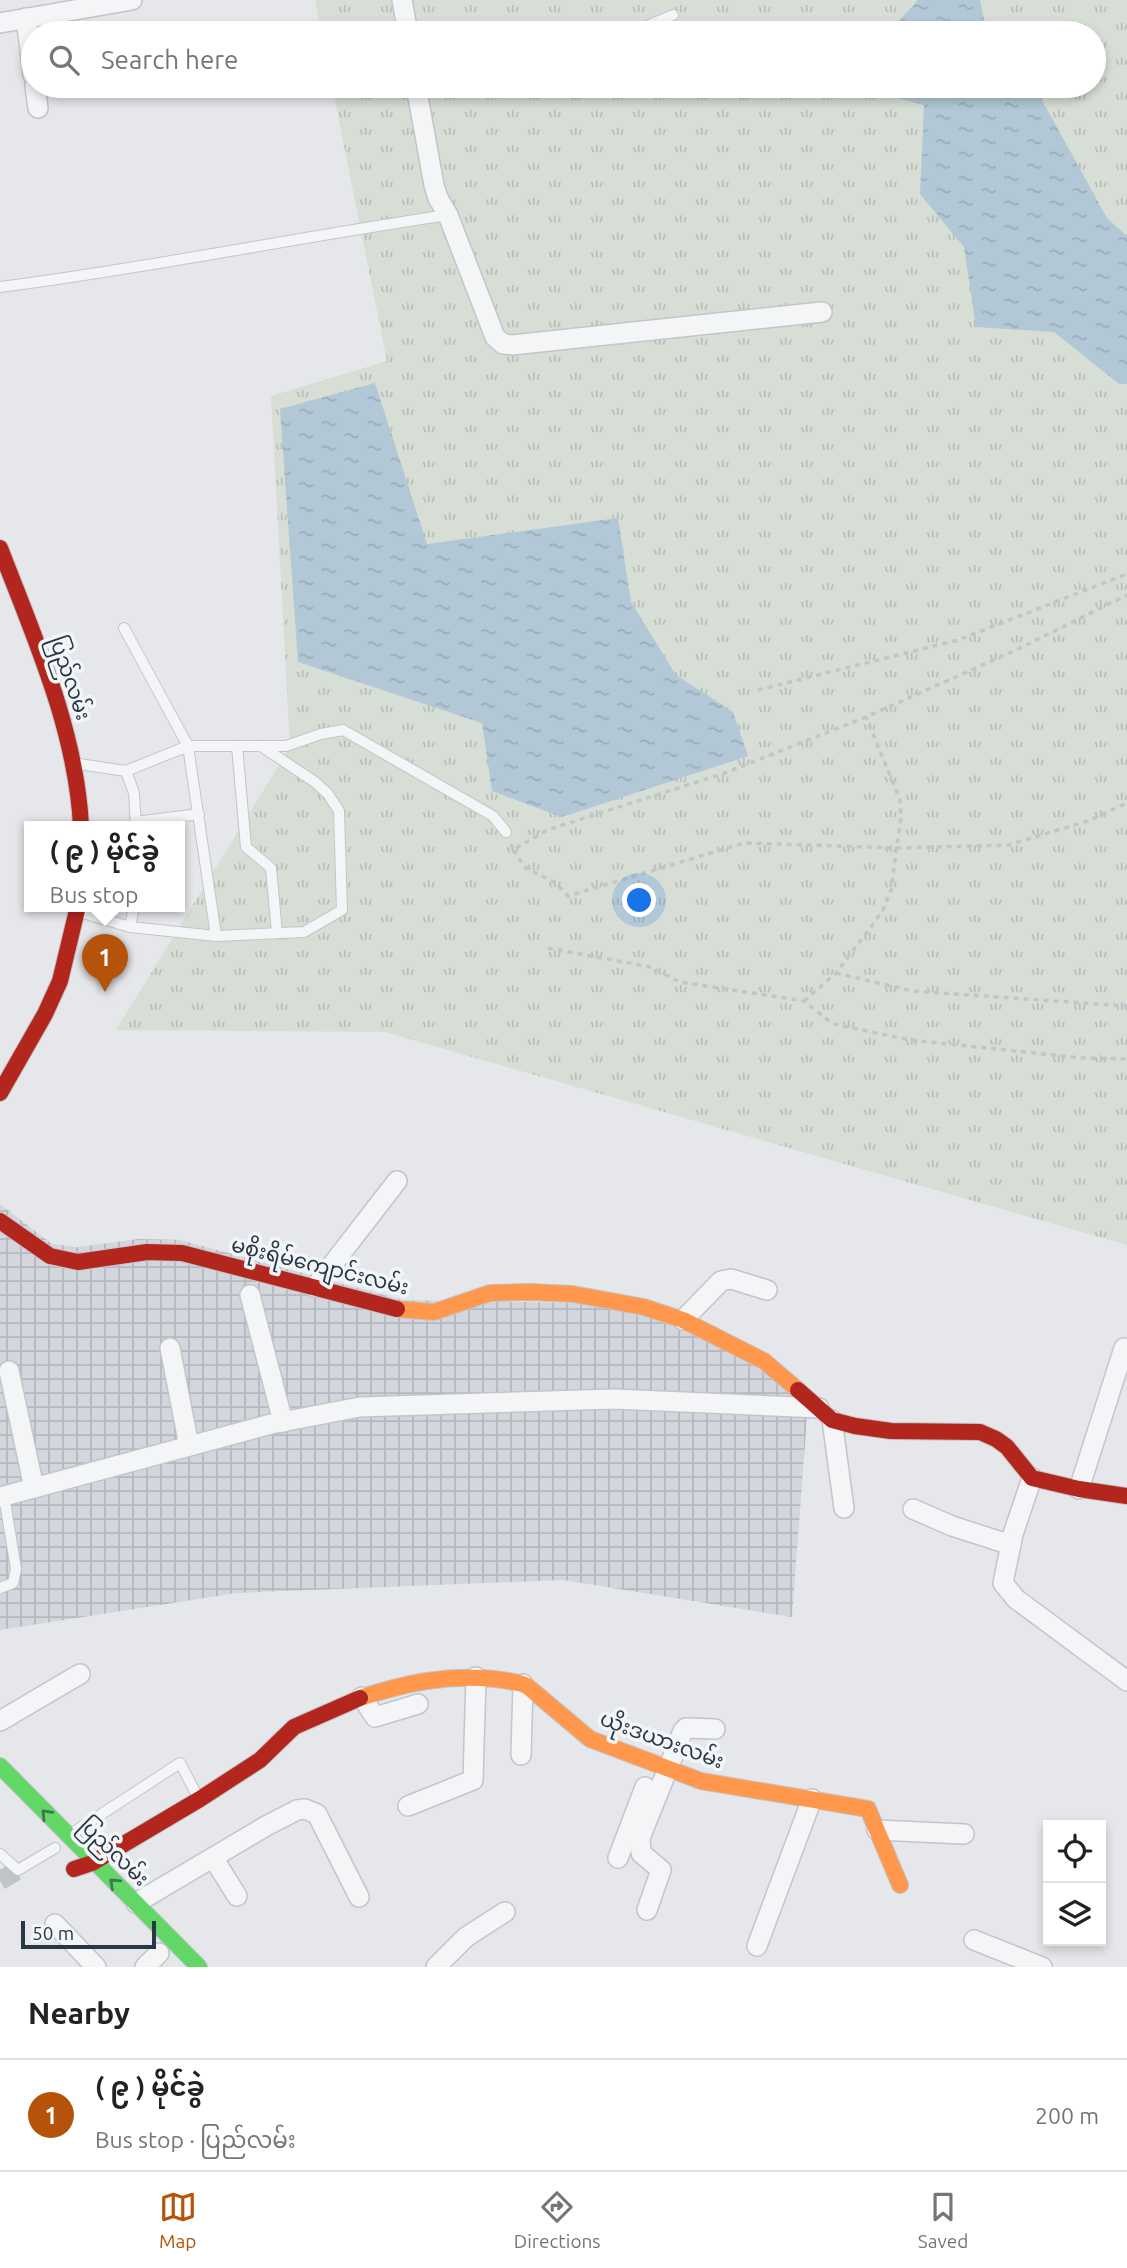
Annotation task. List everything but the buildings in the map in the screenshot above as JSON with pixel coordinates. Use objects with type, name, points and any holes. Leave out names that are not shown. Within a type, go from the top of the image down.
[{"type":"main road","name":"ပြည်လမ်း","points":[[0,548],[31,629],[75,764],[81,798],[81,821]]},
{"type":"main road","points":[[0,1093],[45,1014],[60,981],[76,912]]},
{"type":"main road","name":"မစိုးရိမ်ကျောင်းလမ်း","points":[[0,1221],[50,1256],[78,1262],[148,1252],[182,1252],[406,1311],[434,1312],[490,1293],[573,1294],[644,1307],[684,1320],[764,1361],[825,1414],[845,1424],[893,1431],[930,1433],[970,1430],[982,1433],[994,1437],[1014,1452],[1032,1478]]},
{"type":"main road","points":[[1032,1478],[1127,1496]]},
{"type":"main road","points":[[74,1870],[92,1863],[260,1760],[294,1727],[362,1697],[421,1680],[476,1677],[523,1684]]},
{"type":"main road","name":"ယိုးဒယားလမ်း","points":[[523,1684],[590,1739],[701,1781],[868,1809],[900,1885]]},
{"type":"main road","name":"ပြည်လမ်း","points":[[0,1766],[92,1863],[136,1903],[197,1966]]},
{"type":"main road","name":"ပြည်လမ်း","points":[[50,1844],[88,1883]]},
{"type":"street","points":[[0,23],[132,0]]},
{"type":"street","points":[[402,0],[406,21]]},
{"type":"street","points":[[37,98],[38,108]]},
{"type":"street","points":[[418,98],[438,198],[448,215],[495,337],[503,344],[822,312]]},
{"type":"street","points":[[315,1287],[397,1181]]},
{"type":"street","points":[[684,1320],[720,1281],[731,1279],[767,1290]]},
{"type":"street","points":[[250,1295],[283,1422]]},
{"type":"street","points":[[170,1348],[188,1446]]},
{"type":"street","points":[[1079,1489],[1124,1348]]},
{"type":"street","points":[[9,1371],[34,1488]]},
{"type":"street","points":[[2,1496],[283,1422],[360,1407],[614,1399],[825,1414],[845,1508]]},
{"type":"street","points":[[1032,1478],[1011,1545],[1003,1583],[1016,1599],[1127,1681]]},
{"type":"street","points":[[913,1509],[952,1526],[1011,1545]]},
{"type":"street","points":[[0,1721],[80,1674]]},
{"type":"street","points":[[408,1806],[472,1780],[476,1677]]},
{"type":"street","points":[[521,1755],[523,1684]]},
{"type":"street","points":[[362,1697],[375,1717],[418,1704]]},
{"type":"street","points":[[618,1858],[661,1765],[686,1728],[715,1729]]},
{"type":"street","points":[[647,1910],[660,1870],[641,1853],[640,1838],[661,1765]]},
{"type":"street","points":[[757,1946],[812,1799]]},
{"type":"street","points":[[136,1903],[266,1826],[297,1810],[305,1809],[317,1814],[359,1897]]},
{"type":"street","points":[[877,1830],[964,1834]]},
{"type":"street","points":[[214,1859],[237,1896]]},
{"type":"street","points":[[436,1967],[466,1937],[505,1912]]},
{"type":"street","points":[[55,1924],[96,1967]]},
{"type":"street","points":[[974,1940],[1000,1959],[1042,1967]]},
{"type":"street","points":[[145,1967],[160,1955]]},
{"type":"lane","points":[[659,21],[673,15]]},
{"type":"lane","points":[[0,287],[77,277],[333,232],[448,215]]},
{"type":"lane","points":[[124,628],[188,746],[216,936]]},
{"type":"lane","points":[[75,764],[126,771],[188,746],[286,746],[343,730],[493,816],[506,832]]},
{"type":"lane","points":[[237,746],[246,847],[271,868],[277,933]]},
{"type":"lane","points":[[86,912],[130,927],[216,936],[304,932],[342,910],[340,811],[315,782],[261,746]]},
{"type":"lane","points":[[126,771],[134,793],[136,821]]},
{"type":"lane","points":[[155,821],[199,814]]},
{"type":"lane","points":[[130,927],[133,912]]},
{"type":"lane","points":[[0,1588],[13,1583],[16,1569],[2,1496]]},
{"type":"lane","points":[[67,1836],[180,1763],[200,1799]]},
{"type":"lane","points":[[0,1854],[18,1870],[50,1844]]},
{"type":"path","points":[[758,690],[958,640],[1127,574]]},
{"type":"path","points":[[513,850],[547,830],[724,773],[866,717],[1016,650],[1127,596]]},
{"type":"path","points":[[804,1001],[836,973],[883,909],[891,890],[898,848],[900,800],[866,717]]},
{"type":"path","points":[[506,832],[513,850],[526,868],[556,883],[568,896],[744,843],[898,848],[1008,845],[1088,821],[1127,803]]},
{"type":"path","points":[[548,948],[650,967],[680,982],[804,1001],[833,1024],[911,1040],[1081,1058],[1127,1059]]},
{"type":"path","points":[[836,973],[912,991],[1127,1006]]},
{"type":"shaded area","points":[[0,1204],[52,1244],[77,1247],[139,1239],[180,1240],[403,1300],[640,1304],[809,1391],[792,1617],[563,1580],[237,1593],[0,1630]]},
{"type":"green space","points":[[315,0],[1127,0],[1127,1245],[385,1032],[116,1030],[290,747],[271,396],[387,361],[334,98],[1106,98],[1106,21],[319,21]]},
{"type":"water","points":[[918,0],[980,0],[984,21],[899,21]]},
{"type":"water","points":[[898,98],[1041,98],[1107,218],[1127,236],[1127,384],[1119,384],[1054,332],[976,327],[964,247],[920,194],[924,105]]},
{"type":"water","points":[[375,383],[427,544],[618,518],[631,602],[676,675],[733,712],[748,756],[562,817],[492,791],[482,723],[298,662],[280,409]]},
{"type":"tunnel","points":[[0,1881],[18,1870]]},
{"type":"traffic: fast","points":[[0,1766],[199,1967]]},
{"type":"traffic: slow","points":[[397,1309],[434,1312],[490,1293],[530,1292],[573,1294],[644,1307],[683,1320],[764,1361],[798,1390]]},
{"type":"traffic: slow","points":[[360,1698],[410,1684],[443,1679],[495,1679],[523,1684],[590,1739],[701,1781],[868,1809],[900,1885]]},
{"type":"traffic: jam","points":[[0,548],[39,649],[62,719],[71,754],[80,821]]},
{"type":"traffic: jam","points":[[0,1093],[45,1014],[60,981],[77,912]]},
{"type":"traffic: jam","points":[[0,1221],[50,1256],[78,1262],[147,1252],[182,1253],[397,1309]]},
{"type":"traffic: jam","points":[[798,1390],[832,1420],[891,1431],[980,1432],[1007,1447],[1032,1478],[1127,1496]]},
{"type":"traffic: jam","points":[[74,1869],[92,1863],[200,1799],[260,1760],[294,1727],[360,1698]]},
{"type":"place","name":"( ၉ ) မိုင်ခွဲ","points":[[105,992]]}]
